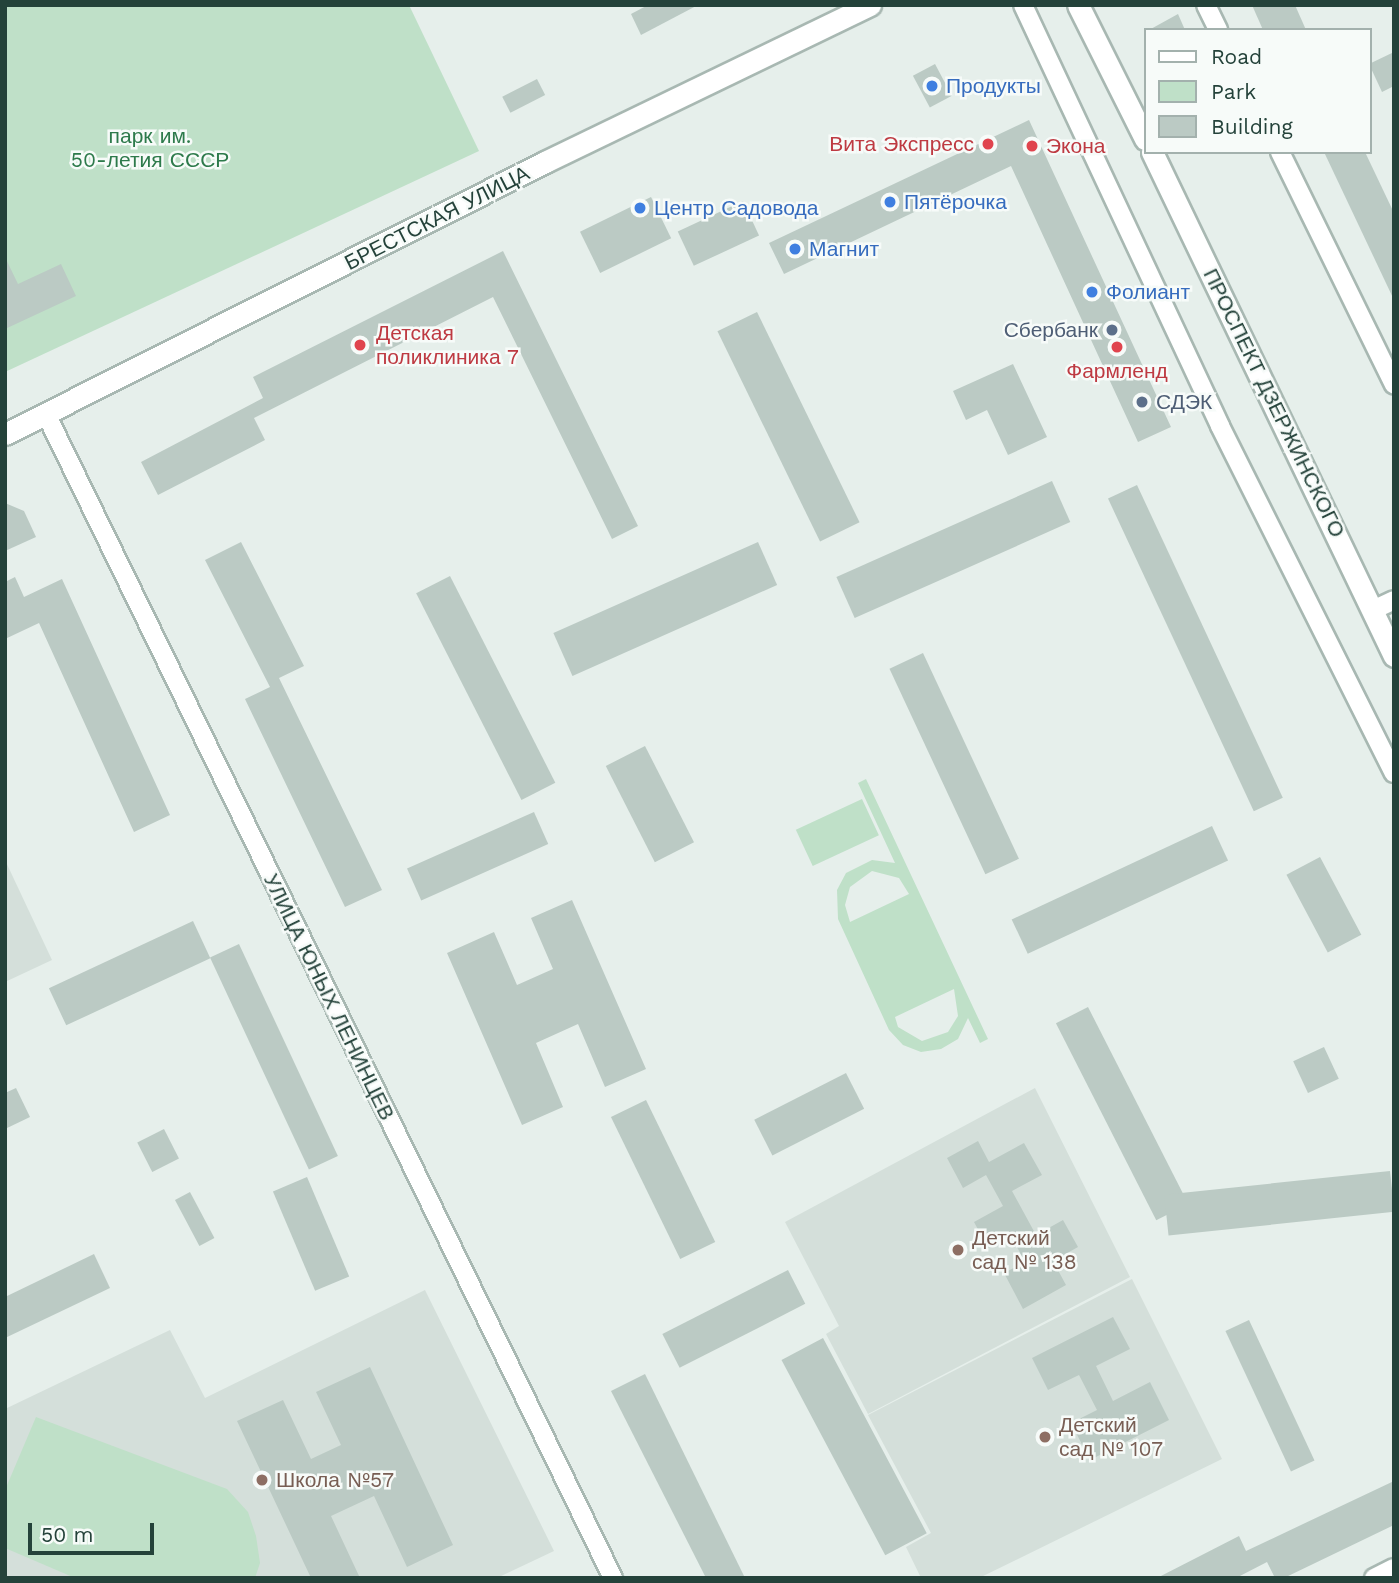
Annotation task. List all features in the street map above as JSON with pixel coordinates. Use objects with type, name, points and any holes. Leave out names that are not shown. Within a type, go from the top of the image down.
[{"type":"street","name":"БРЕСТСКАЯ УЛИЦА","points":[[5,434],[545,162],[870,5]]},
{"type":"street","points":[[1023,5],[1220,426],[1394,773]]},
{"type":"street","points":[[1079,5],[1144,137]]},
{"type":"street","points":[[1206,5],[1217,28]]},
{"type":"street","name":"ПРОСПЕКТ ДЗЕРЖИНСКОГО","points":[[1153,154],[1394,656]]},
{"type":"street","points":[[1281,154],[1394,385]]},
{"type":"street","name":"УЛИЦА ЮНЫХ ЛЕНИНЦЕВ","points":[[46,414],[613,1578]]},
{"type":"street","points":[[1373,610],[1394,600]]},
{"type":"street","points":[[1374,1578],[1394,1568]]},
{"type":"shaded area","points":[[5,860],[52,960],[5,982]]},
{"type":"shaded area","name":"Детский сад № 138","points":[[1035,1088],[1130,1277],[868,1414],[826,1334],[839,1326],[785,1222]]},
{"type":"shaded area","name":"Детский сад № 107","points":[[1132,1279],[1222,1459],[979,1578],[921,1578],[906,1547],[931,1533],[868,1415]]},
{"type":"shaded area","name":"Школа №57","points":[[425,1290],[554,1551],[497,1578],[5,1578],[5,1409],[170,1330],[205,1398]]},
{"type":"green space","name":"парк им. 50-летия СССР","points":[[5,5],[409,5],[479,151],[5,372]]},
{"type":"green space","points":[[866,779],[988,1039],[980,1043],[968,1018],[958,1039],[941,1049],[921,1052],[903,1045],[889,1030],[838,919],[837,890],[846,873],[872,860],[895,863],[858,783]],"holes":[[[872,871],[899,878],[909,894],[850,922],[845,905],[850,887]],[[954,989],[958,1016],[948,1032],[922,1041],[898,1027],[895,1017]]]},
{"type":"green space","points":[[862,799],[879,835],[813,866],[796,830]]},
{"type":"green space","points":[[36,1417],[227,1489],[248,1512],[256,1536],[260,1563],[255,1578],[75,1578],[5,1548],[5,1490]]},
{"type":"building","points":[[648,5],[698,5],[641,35],[631,14]]},
{"type":"building","points":[[1252,5],[1295,5],[1305,28],[1262,28]]},
{"type":"building","points":[[1178,14],[1184,28],[1153,28]]},
{"type":"building","points":[[1394,52],[1394,86],[1382,92],[1371,63]]},
{"type":"building","name":"Продукты","points":[[935,64],[952,96],[930,108],[913,76]]},
{"type":"building","points":[[537,79],[545,95],[510,113],[502,97]]},
{"type":"building","points":[[1029,120],[1171,427],[1138,442],[1011,166],[784,274],[769,243]]},
{"type":"building","points":[[1325,154],[1366,154],[1394,213],[1394,300]]},
{"type":"building","points":[[651,197],[671,238],[600,273],[580,232]]},
{"type":"building","points":[[743,201],[759,235],[694,266],[678,231]]},
{"type":"building","points":[[503,251],[638,526],[612,539],[493,297],[254,418],[265,440],[158,495],[141,462],[263,398],[253,377]]},
{"type":"building","points":[[5,257],[18,284],[61,264],[76,296],[5,329]]},
{"type":"building","points":[[757,312],[860,522],[820,542],[717,331]]},
{"type":"building","points":[[1013,364],[1047,437],[1008,455],[987,410],[966,420],[953,391]]},
{"type":"building","points":[[1052,481],[1070,522],[855,618],[836,577]]},
{"type":"building","points":[[1137,485],[1283,798],[1254,811],[1108,499]]},
{"type":"building","points":[[5,503],[24,511],[36,537],[5,551]]},
{"type":"building","points":[[241,542],[304,666],[279,678],[382,890],[345,907],[245,699],[270,687],[205,560]]},
{"type":"building","points":[[758,542],[777,585],[572,676],[553,633]]},
{"type":"building","points":[[450,576],[555,783],[521,800],[416,593]]},
{"type":"building","points":[[15,577],[24,597],[62,579],[170,815],[134,832],[39,623],[5,639],[5,582]]},
{"type":"building","points":[[923,653],[1019,859],[985,874],[889,669]]},
{"type":"building","points":[[645,746],[694,842],[655,862],[606,766]]},
{"type":"building","points":[[534,812],[548,844],[421,901],[407,869]]},
{"type":"building","points":[[1212,826],[1228,860],[1028,954],[1012,919]]},
{"type":"building","points":[[1320,857],[1361,935],[1328,953],[1286,875]]},
{"type":"building","points":[[572,900],[646,1069],[605,1087],[578,1024],[536,1043],[563,1107],[522,1125],[447,953],[494,932],[517,985],[553,969],[531,918]]},
{"type":"building","points":[[193,921],[210,958],[66,1025],[49,988]]},
{"type":"building","points":[[239,944],[338,1156],[309,1170],[210,958]]},
{"type":"building","points":[[1088,1007],[1188,1204],[1156,1220],[1056,1023]]},
{"type":"building","points":[[1324,1047],[1339,1079],[1308,1093],[1293,1061]]},
{"type":"building","points":[[846,1073],[864,1109],[772,1155],[754,1120]]},
{"type":"building","points":[[16,1088],[30,1117],[5,1129],[5,1093]]},
{"type":"building","points":[[646,1100],[715,1242],[680,1259],[611,1117]]},
{"type":"building","points":[[164,1129],[179,1158],[152,1172],[137,1143]]},
{"type":"building","points":[[978,1141],[989,1162],[1024,1143],[1042,1175],[1012,1191],[1036,1235],[1063,1220],[1078,1247],[1053,1261],[1066,1285],[1023,1309],[1004,1273],[1025,1262],[1011,1236],[988,1248],[974,1222],[1003,1206],[986,1175],[963,1188],[947,1158]]},
{"type":"building","points":[[1390,1171],[1394,1212],[1169,1236],[1164,1195]]},
{"type":"building","points":[[307,1177],[349,1276],[315,1291],[273,1191]]},
{"type":"building","points":[[190,1192],[214,1238],[199,1246],[175,1200]]},
{"type":"building","points":[[94,1254],[110,1288],[5,1338],[5,1297]]},
{"type":"building","points":[[788,1270],[805,1304],[680,1368],[662,1334]]},
{"type":"building","points":[[1113,1317],[1130,1349],[1096,1366],[1113,1401],[1150,1382],[1169,1420],[1090,1460],[1071,1423],[1097,1410],[1079,1375],[1048,1390],[1032,1358]]},
{"type":"building","points":[[1249,1320],[1315,1460],[1291,1471],[1225,1331]]},
{"type":"building","points":[[823,1338],[927,1533],[885,1555],[782,1360]]},
{"type":"building","points":[[370,1367],[453,1545],[407,1567],[374,1496],[331,1516],[360,1578],[311,1578],[237,1421],[283,1400],[311,1459],[341,1445],[316,1392]]},
{"type":"building","points":[[645,1374],[745,1578],[706,1578],[611,1391]]},
{"type":"building","points":[[1394,1481],[1394,1525],[1284,1578],[1275,1578],[1267,1562],[1236,1578],[1157,1578],[1239,1536],[1246,1551]]},
{"type":"place","name":"Продукты","points":[[932,86]]},
{"type":"place","name":"Вита Экспресс","points":[[988,144]]},
{"type":"place","name":"Экона","points":[[1032,146]]},
{"type":"place","name":"Пятёрочка","points":[[890,202]]},
{"type":"place","name":"Центр Садовода","points":[[640,208]]},
{"type":"place","name":"Магнит","points":[[795,249]]},
{"type":"place","name":"Фолиант","points":[[1092,292]]},
{"type":"place","name":"Сбербанк","points":[[1112,330]]},
{"type":"place","name":"Детская поликлиника 7","points":[[360,345]]},
{"type":"place","name":"Фармленд","points":[[1117,347]]},
{"type":"place","name":"СДЭК","points":[[1142,402]]},
{"type":"place","name":"Детский сад № 138","points":[[958,1250]]},
{"type":"place","name":"Детский сад № 107","points":[[1045,1437]]},
{"type":"place","name":"Школа №57","points":[[262,1480]]}]
